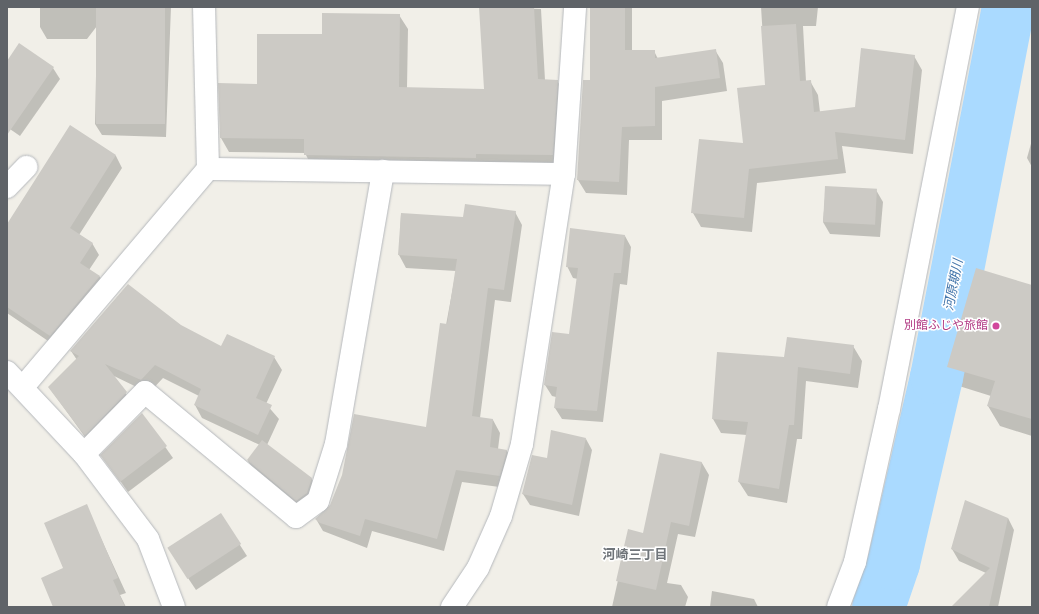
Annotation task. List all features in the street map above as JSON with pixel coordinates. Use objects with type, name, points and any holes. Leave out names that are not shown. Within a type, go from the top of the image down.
[{"type":"street","points":[[23,387],[208,169],[204,7]]},
{"type":"street","points":[[452,607],[478,568],[501,516],[522,444],[564,174],[575,7]]},
{"type":"street","points":[[838,607],[855,562],[889,409],[968,7]]},
{"type":"street","points":[[7,188],[26,167]]},
{"type":"street","points":[[208,169],[564,174]]},
{"type":"street","points":[[84,454],[145,392],[296,516],[318,501],[336,444],[383,171]]},
{"type":"street","points":[[7,372],[23,387],[84,454],[148,539],[174,607]]},
{"type":"building","points":[[96,7],[165,7],[165,124],[96,124]]},
{"type":"building","points":[[479,7],[534,7],[538,79],[558,80],[553,155],[476,154],[476,158],[304,155],[304,139],[220,138],[218,83],[257,84],[257,34],[322,34],[322,13],[400,14],[399,87],[484,89]]},
{"type":"building","points":[[590,7],[625,7],[625,50],[655,50],[655,58],[716,49],[720,78],[655,87],[655,126],[622,127],[619,182],[577,180],[583,80],[590,80]]},
{"type":"building","points":[[796,24],[800,81],[811,80],[814,112],[855,107],[861,48],[915,55],[905,140],[835,132],[838,159],[749,169],[744,218],[691,213],[699,139],[743,143],[737,88],[765,85],[761,26]]},
{"type":"building","points":[[19,43],[54,67],[7,135],[7,61]]},
{"type":"building","points":[[70,125],[116,155],[70,228],[93,243],[80,263],[100,276],[50,336],[7,307],[7,224]]},
{"type":"building","points":[[825,186],[877,189],[875,225],[823,222]]},
{"type":"building","points":[[465,204],[516,211],[504,290],[488,288],[472,416],[493,419],[490,447],[507,450],[500,476],[456,470],[437,539],[365,519],[360,536],[320,523],[315,519],[330,505],[342,475],[354,414],[426,427],[440,323],[447,324],[457,259],[398,255],[401,213],[463,217]]},
{"type":"building","points":[[570,228],[625,235],[621,273],[614,273],[597,411],[554,408],[557,387],[544,385],[552,332],[569,334],[578,268],[566,267]]},
{"type":"building","name":"別館ふじや旅館","points":[[976,268],[1032,285],[1032,419],[987,406],[995,381],[947,367]]},
{"type":"building","points":[[128,284],[181,325],[221,346],[227,334],[275,356],[256,398],[272,405],[258,435],[194,405],[201,389],[155,365],[141,380],[105,364],[127,392],[85,436],[48,387],[79,356],[70,351]]},
{"type":"building","points":[[787,337],[854,345],[850,374],[798,367],[794,425],[789,425],[779,489],[738,482],[748,422],[712,419],[717,352],[784,357]]},
{"type":"building","points":[[142,413],[167,446],[120,482],[100,455]]},
{"type":"building","points":[[551,430],[586,438],[572,505],[522,494],[532,455],[547,458]]},
{"type":"building","points":[[262,440],[312,478],[307,493],[296,501],[247,460]]},
{"type":"building","points":[[660,453],[702,462],[689,526],[671,522],[656,590],[616,581],[628,529],[643,533]]},
{"type":"building","points":[[965,500],[1008,518],[989,607],[951,607],[990,568],[951,549]]},
{"type":"building","points":[[87,504],[118,578],[113,580],[125,607],[53,607],[41,578],[63,568],[44,523]]},
{"type":"building","points":[[221,513],[241,544],[187,579],[167,548]]},
{"type":"waterway","name":"河原期川","points":[[878,607],[893,563],[936,377],[1008,7]]},
{"type":"place","name":"別館ふじや旅館","points":[[996,326]]},
{"type":"district","name":"河崎三丁目","points":[[635,555]]}]
